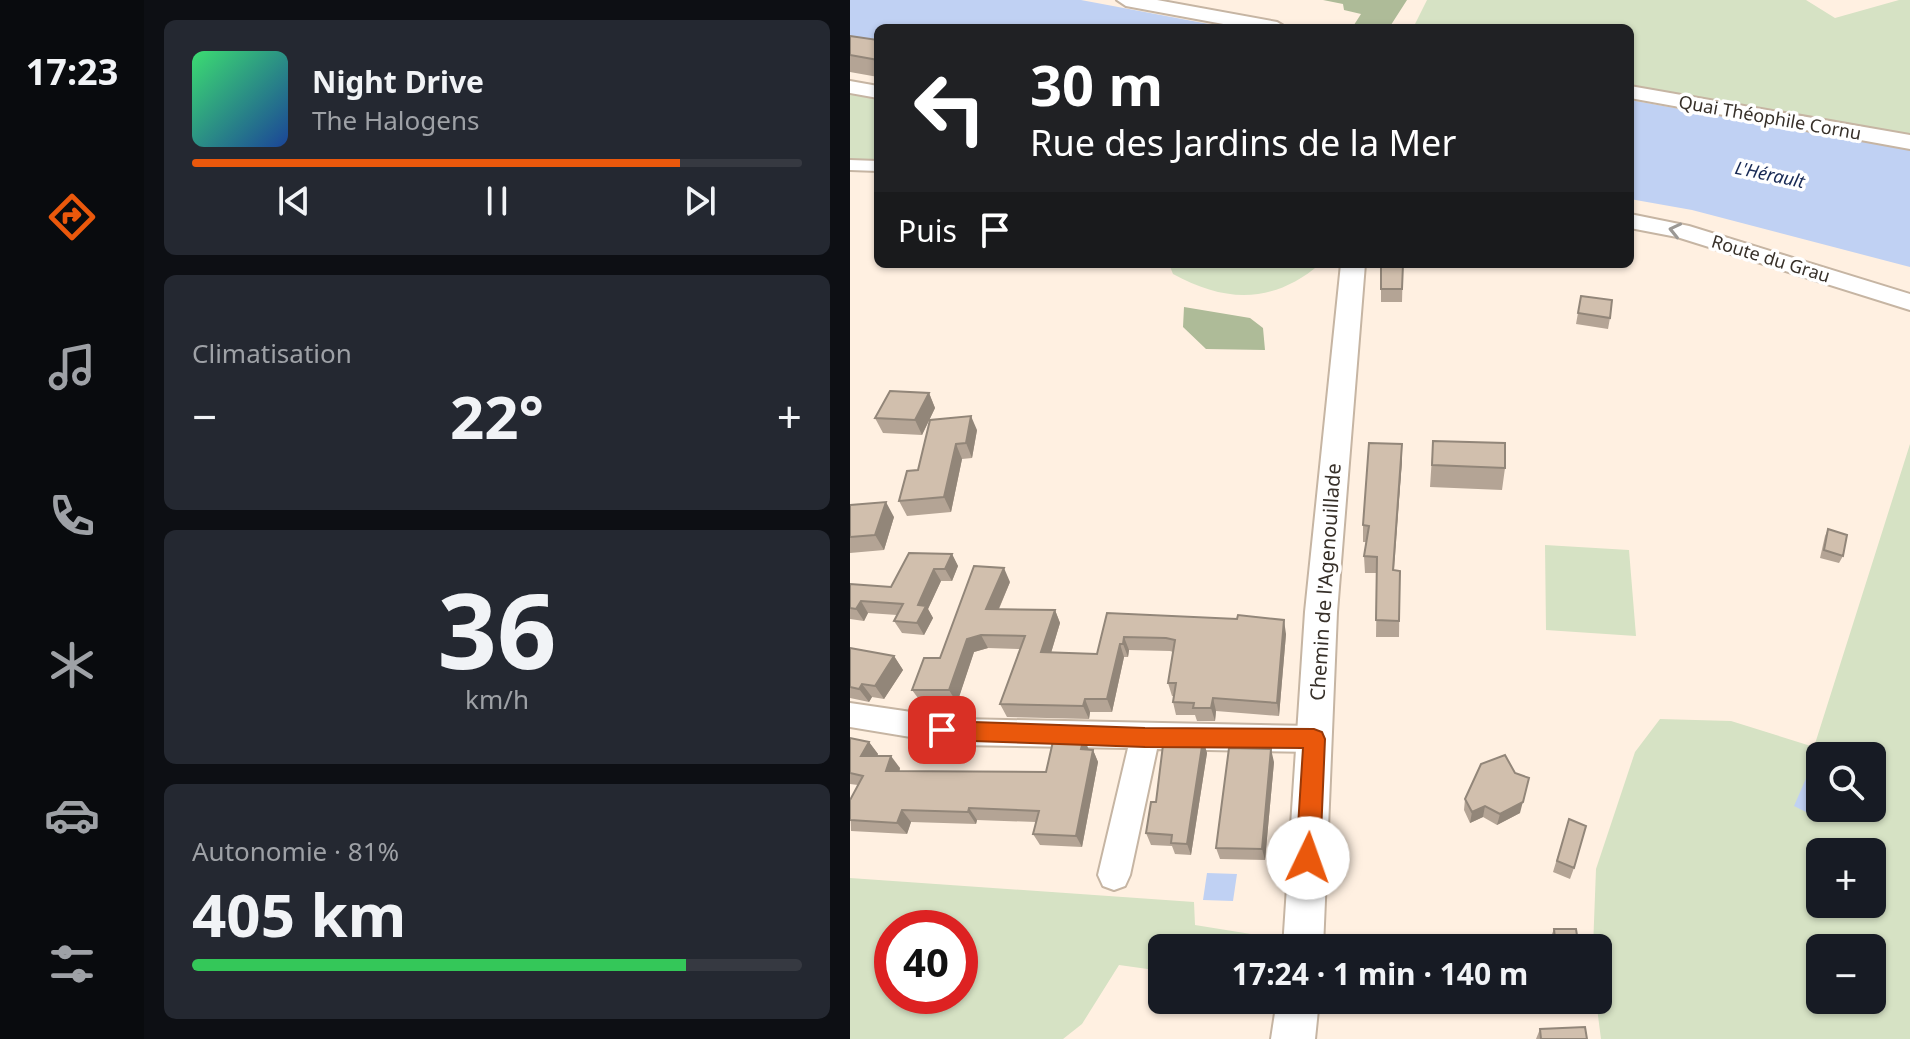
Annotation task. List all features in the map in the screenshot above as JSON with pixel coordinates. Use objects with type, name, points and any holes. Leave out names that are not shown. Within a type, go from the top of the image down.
[{"type":"main road","points":[[1126,0],[1255,24]]},
{"type":"main road","name":"Quai Théophile Cornu","points":[[1634,93],[1910,142]]},
{"type":"street","points":[[850,87],[874,91]]},
{"type":"street","points":[[850,165],[874,166]]},
{"type":"street","name":"Route du Grau","points":[[1634,222],[1692,234],[1910,302]]},
{"type":"street","name":"Chemin de l'Agenouillade","points":[[1304,934],[1321,602],[1353,268]]},
{"type":"street","points":[[850,715],[959,732],[1314,739]]},
{"type":"street","points":[[1114,875],[1145,738]]},
{"type":"street","points":[[1293,1039],[1296,1014]]},
{"type":"green space","points":[[1323,0],[1407,0],[1392,24],[1355,24],[1361,14],[1344,10],[1343,4]]},
{"type":"green space","points":[[1427,0],[1806,0],[1835,18],[1899,0],[1910,0],[1910,137],[1634,87],[1634,24],[1415,24]]},
{"type":"green space","points":[[850,92],[874,95],[874,161],[850,161]]},
{"type":"green space","points":[[1171,268],[1314,268],[1285,287],[1249,295],[1212,290],[1173,274]]},
{"type":"green space","points":[[1184,307],[1250,318],[1263,328],[1265,350],[1206,349],[1183,327]]},
{"type":"green space","points":[[1910,444],[1910,1039],[1601,1039],[1598,1014],[1612,1014],[1612,934],[1594,934],[1596,869],[1635,752],[1660,719],[1731,721],[1806,744],[1806,822],[1886,822],[1886,742],[1816,742]]},
{"type":"green space","points":[[1545,545],[1629,550],[1636,636],[1546,630]]},
{"type":"green space","points":[[850,878],[1194,902],[1195,925],[1251,934],[1148,934],[1148,969],[1119,965],[1082,1024],[1063,1039],[850,1039]]},
{"type":"water","points":[[850,0],[1081,0],[1209,24],[874,24],[874,53],[850,49]]},
{"type":"water","name":"L'Hérault","points":[[1634,101],[1910,150],[1910,267],[1692,210],[1634,200]]},
{"type":"water","points":[[1806,778],[1806,812],[1794,806]]},
{"type":"water","points":[[1207,873],[1237,874],[1233,901],[1203,900]]},
{"type":"building","points":[[850,36],[874,39],[874,59],[850,55]]},
{"type":"building","points":[[1381,268],[1403,268],[1402,289],[1381,289]]},
{"type":"building","points":[[1581,296],[1612,300],[1610,318],[1578,313]]},
{"type":"building","points":[[890,391],[929,393],[915,420],[875,418]]},
{"type":"building","points":[[971,416],[966,443],[956,444],[944,497],[899,501],[907,471],[918,470],[930,420]]},
{"type":"building","points":[[1433,441],[1505,443],[1505,468],[1432,465]]},
{"type":"building","points":[[1369,443],[1402,444],[1393,570],[1400,571],[1399,621],[1376,620],[1377,557],[1364,556],[1369,526],[1363,525]]},
{"type":"building","points":[[886,502],[875,535],[850,537],[850,505]]},
{"type":"building","points":[[1828,529],[1847,535],[1843,556],[1824,550]]},
{"type":"building","points":[[909,553],[952,554],[945,569],[934,569],[918,605],[926,606],[917,623],[894,621],[903,604],[861,601],[856,609],[850,608],[850,584],[891,587]]},
{"type":"building","points":[[974,566],[1004,568],[986,609],[1055,610],[1041,652],[1097,654],[1107,613],[1237,619],[1238,615],[1284,620],[1277,703],[1213,698],[1211,708],[1193,708],[1194,703],[1173,702],[1176,683],[1168,683],[1175,640],[1166,638],[1124,637],[1107,699],[1085,699],[1083,706],[1000,704],[1025,636],[981,635],[967,639],[949,690],[912,690],[924,658],[940,658]]},
{"type":"building","points":[[850,648],[894,656],[875,686],[862,684],[859,689],[850,687]]},
{"type":"building","points":[[1054,737],[1084,738],[1081,749],[1093,750],[1076,836],[1033,834],[1039,811],[969,808],[968,812],[902,810],[897,823],[850,820],[850,800],[863,776],[850,773],[850,738],[869,742],[861,756],[891,756],[886,771],[1046,772]]},
{"type":"building","points":[[1180,740],[1203,740],[1187,844],[1171,843],[1172,835],[1146,833],[1151,802],[1156,802],[1163,745],[1179,746]]},
{"type":"building","points":[[1229,748],[1271,749],[1262,849],[1216,848]]},
{"type":"building","points":[[1505,755],[1515,773],[1529,778],[1523,802],[1500,814],[1485,806],[1472,812],[1465,799],[1481,764]]},
{"type":"building","points":[[1569,819],[1586,826],[1574,868],[1557,861]]},
{"type":"building","points":[[1554,929],[1576,929],[1577,934],[1555,934]]},
{"type":"building","points":[[1585,1027],[1587,1039],[1541,1039],[1540,1029]]},
{"type":"route","points":[[942,730],[1145,738],[1314,739],[1308,858]]}]
